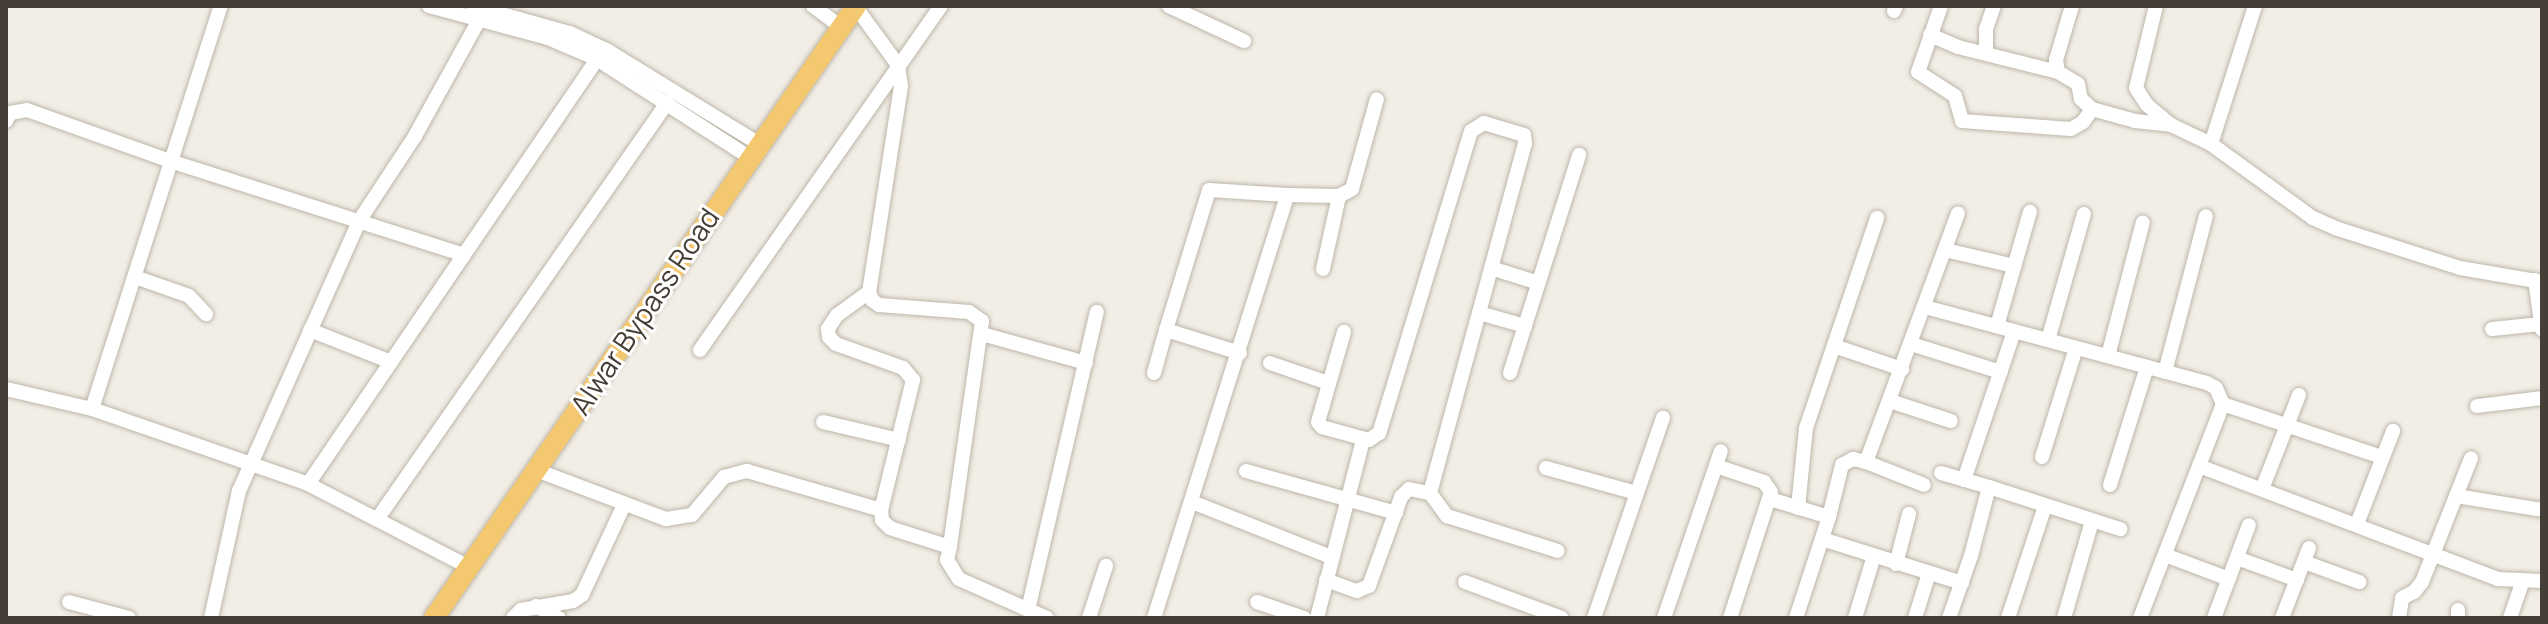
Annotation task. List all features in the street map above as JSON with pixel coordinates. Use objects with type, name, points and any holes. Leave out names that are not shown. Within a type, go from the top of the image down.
[{"type":"highway","name":"Alwar Bypass Road","points":[[434,618],[855,6]]},
{"type":"street","points":[[92,409],[221,6]]},
{"type":"street","points":[[429,6],[601,54],[667,103],[754,150]]},
{"type":"street","points":[[473,6],[570,33],[754,150]]},
{"type":"street","points":[[813,6],[840,26]]},
{"type":"street","points":[[855,6],[898,65],[898,115],[869,292],[830,322],[829,337],[836,344],[903,368],[910,374],[913,389],[881,510],[882,520],[890,528],[950,547]]},
{"type":"street","points":[[700,350],[941,6]]},
{"type":"street","points":[[1169,6],[1244,41]]},
{"type":"street","points":[[1941,6],[1918,72],[1955,96],[1960,118],[1965,122],[2071,129],[2083,122],[2092,109]]},
{"type":"street","points":[[1986,53],[1986,29],[1994,6]]},
{"type":"street","points":[[2058,72],[2056,60],[2072,6]]},
{"type":"street","points":[[2156,6],[2136,88],[2147,105],[2171,125],[2211,144],[2313,218],[2335,228],[2460,268],[2540,281],[2542,330]]},
{"type":"street","points":[[2211,144],[2255,6]]},
{"type":"street","points":[[211,618],[239,491],[310,330],[359,221],[415,136],[479,20]]},
{"type":"street","points":[[1930,35],[2058,72],[2078,84],[2081,99],[2092,109],[2135,121],[2171,125]]},
{"type":"street","points":[[308,484],[601,54]]},
{"type":"street","points":[[1154,373],[1209,190],[1339,196],[1352,189],[1377,99]]},
{"type":"street","points":[[378,518],[667,103]]},
{"type":"street","points":[[6,121],[10,113],[27,110],[173,162],[464,255]]},
{"type":"street","points":[[1344,332],[1318,422],[1322,427],[1363,440],[1379,433],[1471,131],[1478,123],[1521,133],[1525,139],[1430,493]]},
{"type":"street","points":[[1510,373],[1579,155]]},
{"type":"street","points":[[1154,618],[1240,353],[1287,195]]},
{"type":"street","points":[[1323,269],[1339,196]]},
{"type":"street","points":[[1997,326],[2030,212]]},
{"type":"street","points":[[1866,462],[1958,213]]},
{"type":"street","points":[[2048,340],[2084,214]]},
{"type":"street","points":[[2165,372],[2206,216]]},
{"type":"street","points":[[1798,508],[1806,428],[1877,218]]},
{"type":"street","points":[[2108,356],[2143,222]]},
{"type":"street","points":[[1945,250],[2014,266]]},
{"type":"street","points":[[1491,268],[1539,283]]},
{"type":"street","points":[[135,277],[189,296],[206,314]]},
{"type":"street","points":[[869,292],[879,305],[976,314],[982,321],[947,560],[959,579],[1047,618]]},
{"type":"street","points":[[1925,307],[2216,388],[2223,404],[2140,618]]},
{"type":"street","points":[[1028,610],[1097,312]]},
{"type":"street","points":[[1479,313],[1525,326]]},
{"type":"street","points":[[2492,329],[2541,324]]},
{"type":"street","points":[[310,330],[391,362]]},
{"type":"street","points":[[1166,330],[1240,353]]},
{"type":"street","points":[[1964,480],[2014,331]]},
{"type":"street","points":[[982,334],[1086,363]]},
{"type":"street","points":[[1911,344],[2001,372]]},
{"type":"street","points":[[1834,346],[1902,369]]},
{"type":"street","points":[[2042,457],[2076,348]]},
{"type":"street","points":[[1270,363],[1328,383]]},
{"type":"street","points":[[2110,485],[2147,367]]},
{"type":"street","points":[[6,389],[92,409],[308,484],[469,567]]},
{"type":"street","points":[[2262,489],[2299,395]]},
{"type":"street","points":[[2477,406],[2542,398]]},
{"type":"street","points":[[1890,401],[1951,421]]},
{"type":"street","points":[[2223,404],[2381,457]]},
{"type":"street","points":[[1594,618],[1663,418]]},
{"type":"street","points":[[823,422],[899,440]]},
{"type":"street","points":[[2357,524],[2393,431]]},
{"type":"street","points":[[1317,618],[1363,440]]},
{"type":"street","points":[[1664,618],[1721,451]]},
{"type":"street","points":[[2399,618],[2402,598],[2414,592],[2422,582],[2471,458]]},
{"type":"street","points":[[1796,618],[1829,517],[1842,465],[1853,459],[1866,462],[1924,485]]},
{"type":"street","points":[[1716,466],[1764,482],[1771,492],[1730,618]]},
{"type":"street","points":[[2199,466],[2498,579],[2542,581]]},
{"type":"street","points":[[1546,468],[1637,493]]},
{"type":"street","points":[[536,470],[666,519],[682,519],[692,515],[724,477],[747,471],[881,510]]},
{"type":"street","points":[[1246,471],[1396,513]]},
{"type":"street","points":[[1941,473],[2120,529]]},
{"type":"street","points":[[1949,618],[1989,487]]},
{"type":"street","points":[[1326,580],[1357,591],[1369,586],[1405,491],[1430,493],[1447,516],[1558,551]]},
{"type":"street","points":[[2456,496],[2542,510]]},
{"type":"street","points":[[1770,499],[1829,517]]},
{"type":"street","points":[[1192,502],[1331,557]]},
{"type":"street","points":[[513,618],[521,610],[573,601],[582,595],[624,505]]},
{"type":"street","points":[[2008,618],[2045,506]]},
{"type":"street","points":[[1896,564],[1909,514]]},
{"type":"street","points":[[2064,618],[2092,521]]},
{"type":"street","points":[[2214,618],[2249,525]]},
{"type":"street","points":[[1822,539],[1962,583]]},
{"type":"street","points":[[2282,618],[2309,548]]},
{"type":"street","points":[[2165,555],[2229,579]]},
{"type":"street","points":[[1855,618],[1874,556]]},
{"type":"street","points":[[2237,558],[2297,580]]},
{"type":"street","points":[[2304,562],[2359,582]]},
{"type":"street","points":[[1089,618],[1106,566]]},
{"type":"street","points":[[1915,618],[1929,573]]},
{"type":"street","points":[[2510,618],[2523,580]]},
{"type":"street","points":[[1465,582],[1562,618]]},
{"type":"street","points":[[69,602],[129,618]]},
{"type":"street","points":[[1257,602],[1304,618]]},
{"type":"street","points":[[536,606],[559,618]]}]
